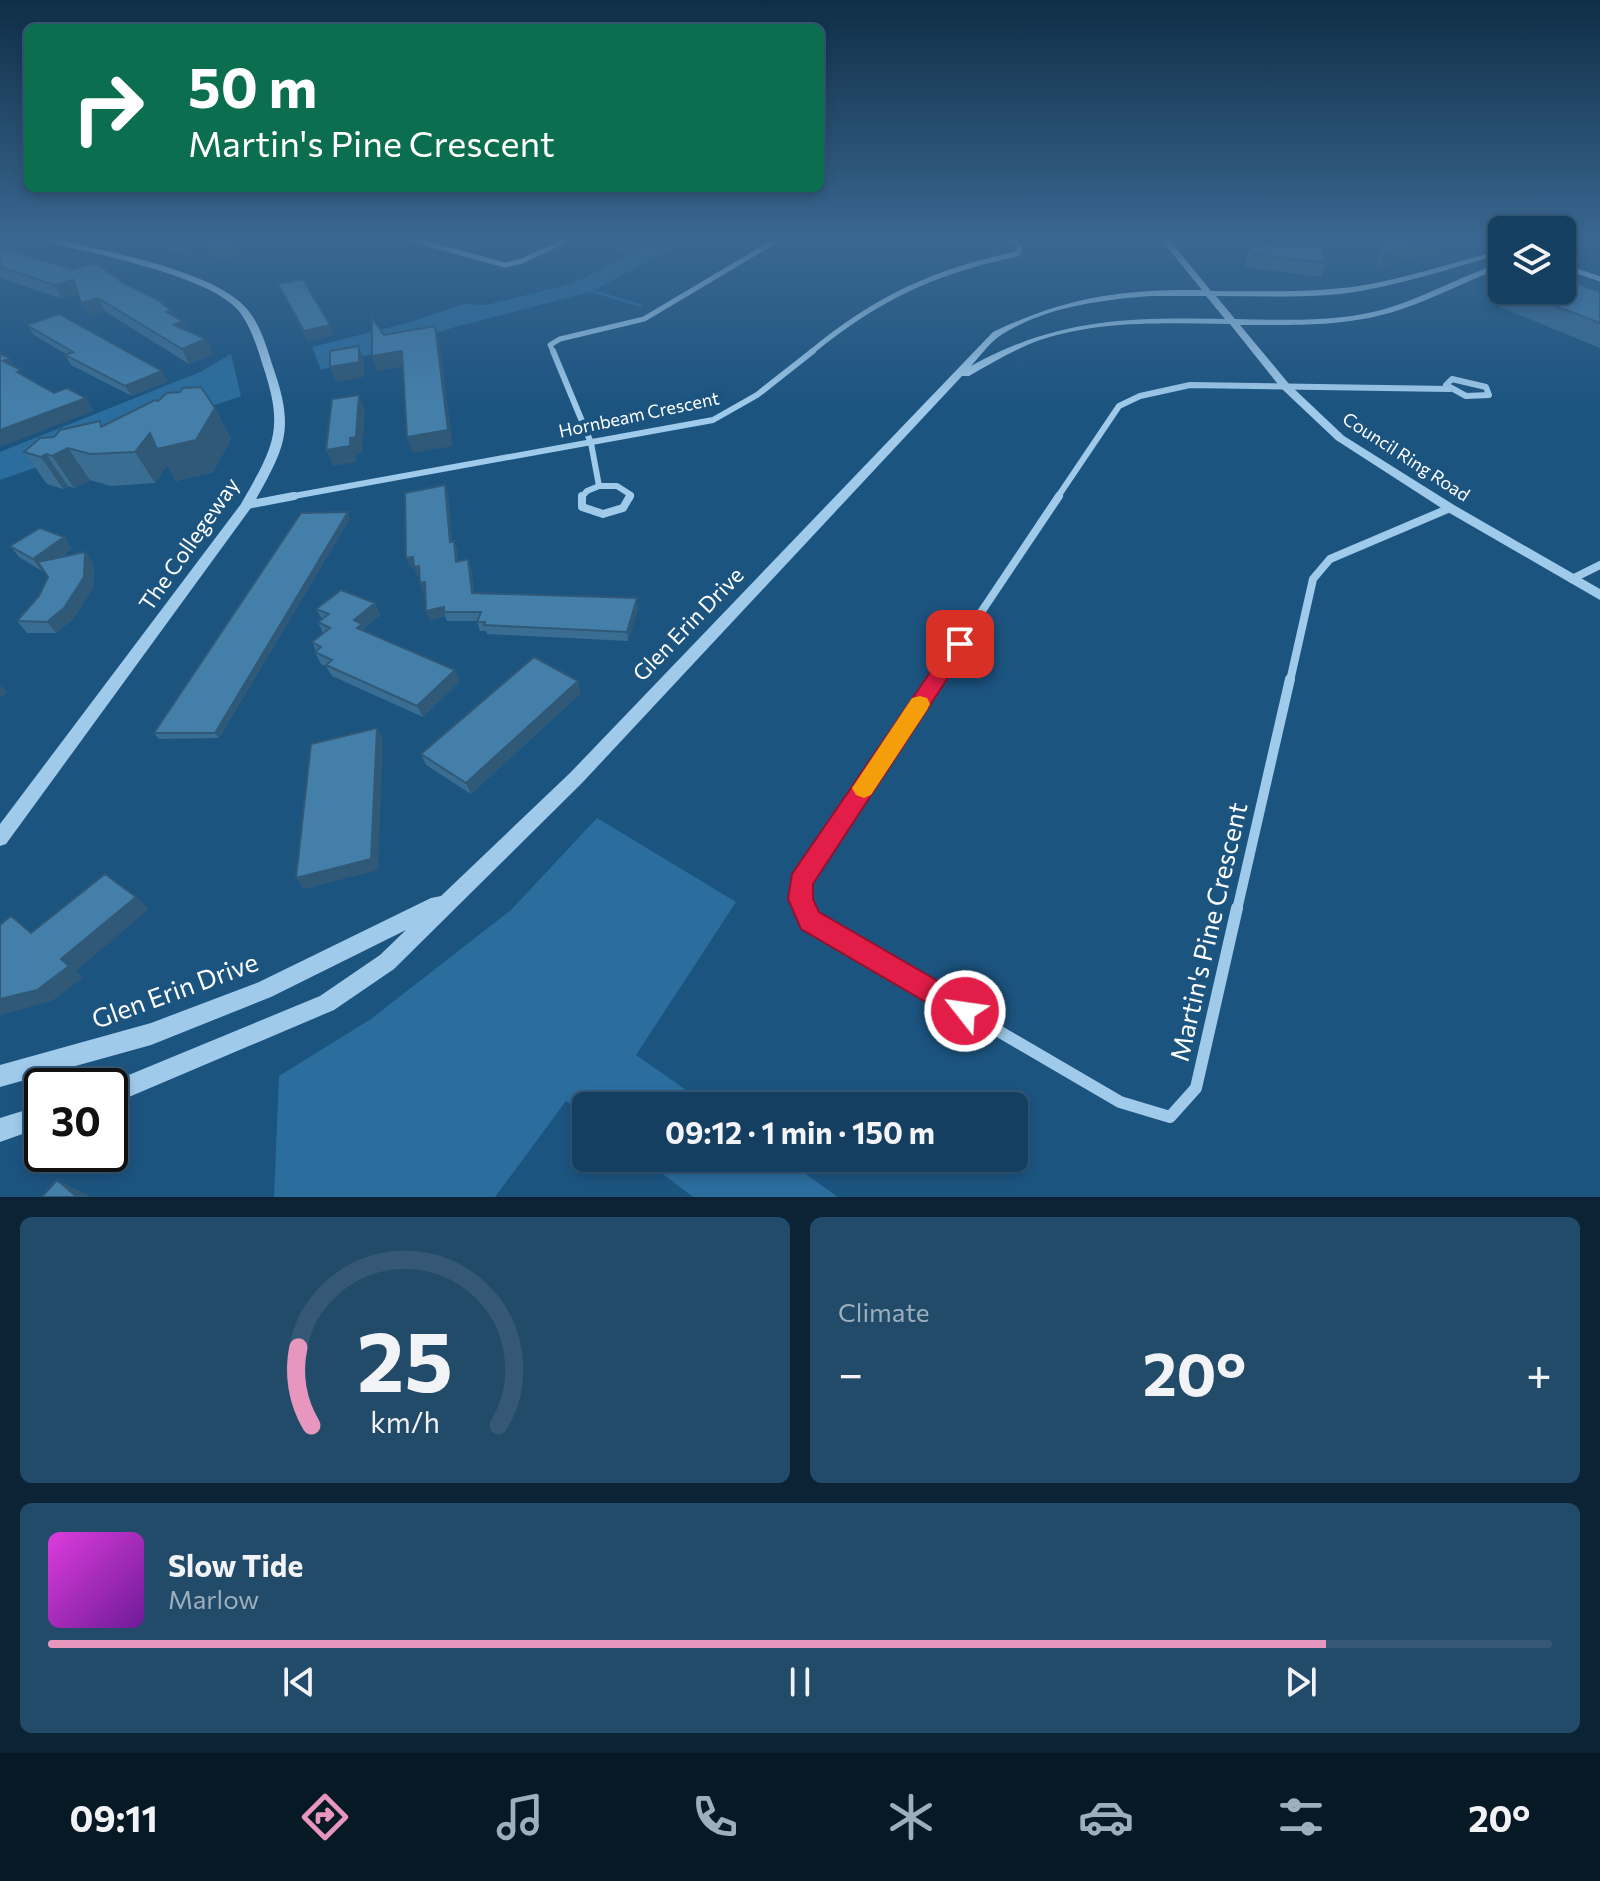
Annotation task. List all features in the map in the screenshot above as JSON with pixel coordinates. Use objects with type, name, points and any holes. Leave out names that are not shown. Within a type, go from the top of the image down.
[{"type":"street","name":"The Collegeway","points":[[0,838],[247,505],[276,450],[283,431],[283,415],[267,361],[245,314],[219,293]]},
{"type":"street","points":[[599,486],[591,443],[550,345],[561,338],[621,327],[644,319],[688,293]]},
{"type":"street","name":"Hornbeam Crescent","points":[[247,505],[713,420],[741,408],[878,303],[900,293]]},
{"type":"street","name":"Glen Erin Drive","points":[[128,1086],[327,1003],[387,962],[449,898],[550,806],[957,378],[980,347],[996,334],[1042,311],[1105,296],[1187,293]]},
{"type":"street","name":"Council Ring Road","points":[[1211,293],[1285,386],[1340,438],[1450,508],[1600,595]]},
{"type":"street","name":"Glen Erin Drive","points":[[957,378],[1016,347],[1059,332],[1125,322],[1319,321],[1375,315],[1438,293]]},
{"type":"street","points":[[1285,386],[1450,389],[1476,398],[1484,397],[1490,391],[1479,383],[1460,379],[1447,381],[1450,389]]},
{"type":"street","name":"Martin's Pine Crescent","points":[[1285,386],[1190,385],[1140,396],[1119,406],[801,882],[801,899],[810,921],[1120,1102],[1170,1117],[1196,1088],[1313,579],[1330,559],[1450,508]]},
{"type":"street","points":[[613,484],[625,488],[631,495],[629,504],[619,511],[590,513],[582,507],[580,499],[587,491],[599,486],[613,484]]},
{"type":"street","points":[[1572,579],[1600,565]]},
{"type":"street","name":"Glen Erin Drive","points":[[0,1076],[151,1034],[264,990],[449,898]]},
{"type":"street","points":[[0,1130],[24,1122]]},
{"type":"shaded area","points":[[535,293],[587,293],[455,327],[321,370],[312,347],[407,323],[464,304],[486,305]]},
{"type":"shaded area","points":[[593,293],[604,293],[643,305],[640,307]]},
{"type":"shaded area","points":[[231,354],[241,396],[0,480],[0,452],[200,372]]},
{"type":"shaded area","points":[[597,818],[736,902],[636,1055],[689,1092],[572,1092],[572,1105],[566,1101],[495,1197],[274,1197],[279,1076],[371,1019],[511,910]]},
{"type":"shaded area","points":[[660,1172],[803,1172],[838,1197],[693,1197]]},
{"type":"building","points":[[78,293],[144,293],[165,303],[162,304],[172,310],[166,312],[183,321],[174,325],[206,339],[182,349],[98,298],[81,303]]},
{"type":"building","points":[[283,293],[311,293],[330,325],[304,331]]},
{"type":"building","points":[[1576,293],[1600,293],[1600,323],[1550,304],[1576,304]]},
{"type":"building","points":[[59,314],[162,371],[125,386],[65,355],[73,352],[27,325]]},
{"type":"building","points":[[372,318],[384,335],[435,326],[448,430],[407,437],[402,351],[372,356]]},
{"type":"building","points":[[359,346],[359,362],[330,367],[330,351]]},
{"type":"building","points":[[0,354],[9,358],[3,361],[21,370],[17,372],[54,393],[67,388],[86,398],[0,430]]},
{"type":"building","points":[[201,387],[215,408],[196,440],[157,449],[150,433],[135,452],[90,454],[68,448],[52,456],[46,454],[41,457],[24,452],[40,438],[54,437],[60,430],[100,421],[101,427],[158,401],[167,393]]},
{"type":"building","points":[[359,395],[356,437],[350,438],[350,446],[326,450],[332,399]]},
{"type":"building","points":[[445,485],[450,542],[454,541],[456,562],[468,559],[472,593],[637,598],[627,632],[484,625],[485,622],[477,622],[481,612],[444,612],[444,607],[426,611],[425,582],[420,583],[419,566],[414,567],[413,557],[406,558],[405,493]]},
{"type":"building","points":[[348,512],[215,733],[154,733],[301,513]]},
{"type":"building","points":[[40,528],[64,537],[33,559],[10,546]]},
{"type":"building","points":[[85,552],[84,577],[64,608],[47,622],[17,621],[39,596],[48,577],[38,562]]},
{"type":"building","points":[[341,590],[375,603],[354,620],[362,624],[357,628],[455,670],[417,706],[326,665],[332,660],[315,652],[321,647],[312,642],[330,628],[318,622],[329,614],[316,609]]},
{"type":"building","points":[[534,657],[578,681],[466,783],[421,754]]},
{"type":"building","points":[[377,728],[371,859],[296,878],[311,744]]},
{"type":"building","points":[[105,874],[136,897],[61,959],[69,966],[37,990],[0,999],[0,925],[11,916],[31,933]]},
{"type":"building","points":[[57,1180],[77,1197],[42,1197]]},
{"type":"slow traffic","points":[[864,788],[920,704]]},
{"type":"route","points":[[960,644],[801,882],[801,899],[810,921],[965,1011]]}]
